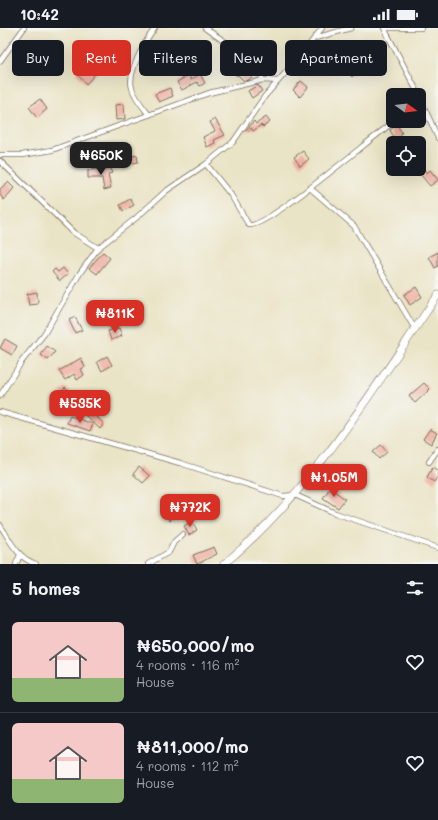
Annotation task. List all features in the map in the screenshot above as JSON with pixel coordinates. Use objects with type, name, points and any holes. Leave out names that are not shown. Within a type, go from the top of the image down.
[{"type":"main road","points":[[224,564],[246,546],[295,495],[363,404],[438,295]]},
{"type":"street","points":[[0,60],[24,28]]},
{"type":"street","points":[[149,115],[135,94],[131,81],[139,57],[155,28]]},
{"type":"street","points":[[205,28],[248,58],[255,65],[263,80]]},
{"type":"street","points":[[0,396],[22,361],[44,334],[80,273],[98,248],[169,188],[206,164],[233,142],[262,100],[322,28]]},
{"type":"street","points":[[315,38],[351,28]]},
{"type":"street","points":[[384,28],[415,88]]},
{"type":"street","points":[[388,28],[421,28]]},
{"type":"street","points":[[0,155],[22,155],[52,150],[209,93],[263,80],[278,81]]},
{"type":"street","points":[[426,116],[438,138]]},
{"type":"street","points":[[206,164],[231,195],[247,222],[252,226],[259,224],[283,209],[386,127]]},
{"type":"street","points":[[0,161],[74,233],[98,248]]},
{"type":"street","points":[[310,188],[354,226],[415,329]]},
{"type":"street","points":[[0,412],[180,463],[284,496],[295,495],[335,513],[438,548]]},
{"type":"street","points":[[429,462],[438,449]]},
{"type":"street","points":[[0,525],[20,555],[28,561],[36,564]]},
{"type":"street","points":[[148,564],[168,552],[174,542],[183,534]]},
{"type":"street","points":[[16,564],[20,555]]},
{"type":"building","points":[[79,76],[93,76],[86,84]]},
{"type":"building","points":[[187,76],[189,76],[191,80],[197,76],[201,76],[205,83],[200,86],[197,82],[182,90],[177,82]]},
{"type":"building","points":[[239,76],[252,76],[249,80],[244,81]]},
{"type":"building","points":[[301,81],[308,87],[300,97],[293,90]]},
{"type":"building","points":[[258,85],[262,91],[252,98],[248,91]]},
{"type":"building","points":[[170,88],[173,96],[159,102],[155,94]]},
{"type":"building","points":[[40,99],[47,109],[37,118],[29,107]]},
{"type":"building","points":[[124,104],[125,119],[116,120],[115,105]]},
{"type":"building","points":[[266,117],[270,122],[263,127],[261,125],[253,131],[251,128],[248,132],[246,130],[254,121],[256,124]]},
{"type":"building","points":[[215,119],[225,135],[214,140],[215,143],[207,147],[203,137],[215,131],[210,122]]},
{"type":"building","points":[[393,128],[399,128],[402,133],[400,134],[401,136],[393,136],[390,130]]},
{"type":"building","points":[[303,151],[309,159],[300,166],[294,157]]},
{"type":"building","points":[[137,155],[138,162],[109,168],[108,162],[123,160],[123,158]]},
{"type":"building","points":[[111,168],[112,173],[108,174],[111,188],[104,190],[102,178],[88,178],[88,170]]},
{"type":"building","points":[[430,170],[438,180],[430,186],[422,176],[426,176],[426,172],[427,173]]},
{"type":"building","points":[[8,182],[14,188],[4,200],[0,195],[0,189]]},
{"type":"building","points":[[130,199],[134,205],[123,211],[120,205]]},
{"type":"building","points":[[103,252],[110,258],[97,274],[89,268]]},
{"type":"building","points":[[438,252],[438,266],[435,268],[429,257]]},
{"type":"building","points":[[63,268],[68,274],[60,281],[52,272],[55,269],[58,272]]},
{"type":"building","points":[[416,287],[422,297],[410,305],[404,295]]},
{"type":"building","points":[[37,292],[38,304],[29,305],[27,294]]},
{"type":"building","points":[[100,305],[105,314],[97,319],[92,310]]},
{"type":"building","points":[[75,317],[82,330],[75,333],[69,320]]},
{"type":"building","points":[[119,328],[122,336],[111,340],[108,331]]},
{"type":"building","points":[[5,339],[17,346],[12,355],[0,348]]},
{"type":"building","points":[[47,346],[55,352],[48,360],[41,355]]},
{"type":"building","points":[[107,356],[112,365],[102,371],[97,362]]},
{"type":"building","points":[[81,358],[85,367],[81,369],[84,375],[77,380],[74,374],[65,380],[59,371]]},
{"type":"building","points":[[424,383],[430,389],[415,403],[409,396]]},
{"type":"building","points":[[65,387],[104,424],[100,429],[60,392]]},
{"type":"building","points":[[70,416],[93,424],[90,431],[67,423]]},
{"type":"building","points":[[430,429],[437,433],[431,444],[423,439]]},
{"type":"building","points":[[381,445],[387,452],[379,459],[373,452]]},
{"type":"building","points":[[139,467],[150,476],[143,483],[133,474]]},
{"type":"building","points":[[433,467],[438,470],[438,476],[434,482],[427,477]]},
{"type":"building","points":[[330,488],[345,499],[338,508],[323,498]]},
{"type":"building","points":[[175,504],[181,510],[170,521],[164,514]]},
{"type":"building","points":[[192,521],[197,530],[189,535],[184,526]]},
{"type":"building","points":[[214,547],[217,554],[197,564],[193,555]]}]
